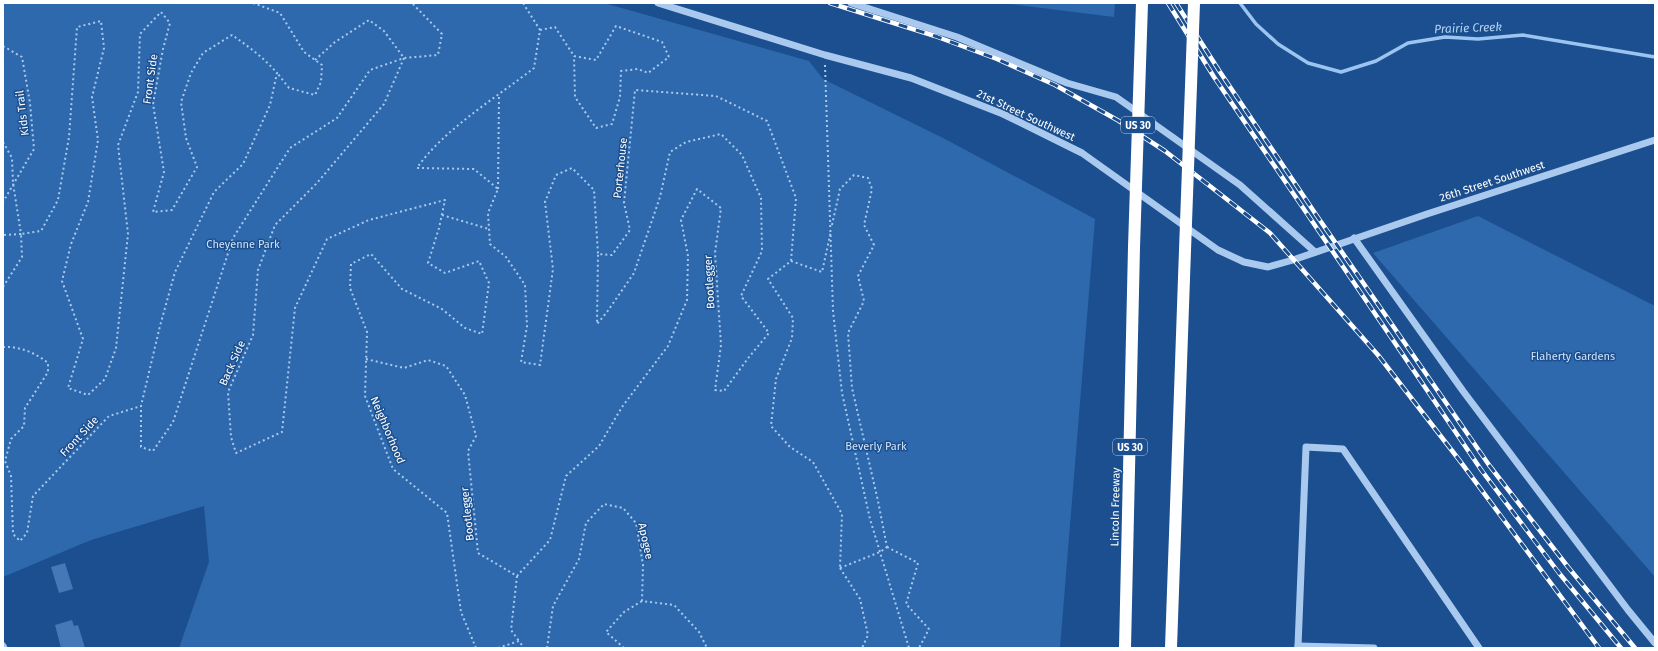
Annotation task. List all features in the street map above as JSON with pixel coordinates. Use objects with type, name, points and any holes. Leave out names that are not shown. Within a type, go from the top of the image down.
[{"type":"highway","name":"Lincoln Freeway","points":[[1125,648],[1134,246],[1142,3]]},
{"type":"highway","points":[[1171,648],[1194,3]]},
{"type":"street","name":"21st Street Southwest","points":[[658,3],[825,55],[911,78],[1003,114],[1082,153],[1218,250],[1244,262],[1268,267],[1337,244]]},
{"type":"street","points":[[851,3],[957,37],[1067,83],[1116,97],[1240,185],[1315,252]]},
{"type":"street","name":"26th Street Southwest","points":[[1337,244],[1655,140]]},
{"type":"street","points":[[1354,238],[1463,391],[1628,610],[1655,643]]},
{"type":"street","points":[[1374,648],[1298,647],[1306,447],[1343,449],[1479,648]]},
{"type":"path","points":[[253,3],[280,13],[304,52],[322,65],[321,82],[314,95],[289,88],[277,73]]},
{"type":"path","points":[[277,73],[270,105],[243,164],[214,192],[175,272],[160,326],[141,406],[140,447],[153,451],[173,422],[233,238],[290,148],[337,118],[370,70],[404,58],[438,55],[442,34],[412,3]]},
{"type":"path","points":[[498,189],[474,169],[417,168],[427,153],[476,111],[534,68],[540,30],[523,3]]},
{"type":"path","name":"Front Side","points":[[21,234],[41,231],[58,200],[69,137],[77,27],[101,21],[104,48],[92,97],[98,140],[88,202],[71,244],[62,281],[83,339],[68,388],[88,395],[105,380],[116,348],[128,234],[118,145],[138,92],[140,34],[161,12],[170,23],[162,49],[153,104],[164,172],[154,212],[172,210],[196,167],[186,138],[181,102],[191,73],[203,53],[232,35],[249,46],[277,73]]},
{"type":"path","points":[[315,60],[335,42],[369,20],[384,31],[404,58]]},
{"type":"path","points":[[540,30],[555,27],[574,56],[575,97],[596,128],[612,124],[620,97],[621,71],[638,69],[648,73],[669,57],[662,42],[616,26],[596,60],[574,56]]},
{"type":"path","name":"Kids Trail","points":[[3,46],[22,57],[30,104],[34,149],[3,202]]},
{"type":"path","points":[[825,55],[833,311],[842,393],[870,519],[909,648]]},
{"type":"path","name":"Back Side","points":[[366,359],[366,332],[350,288],[351,264],[371,254],[402,289],[442,309],[465,328],[482,334],[489,283],[479,261],[445,274],[428,263],[439,228],[444,200],[369,220],[327,239],[295,308],[282,432],[236,453],[231,437],[228,392],[253,335],[258,270],[275,225],[317,183],[384,104],[404,58]]},
{"type":"path","name":"Porterhouse","points":[[498,189],[488,212],[490,244],[506,257],[525,285],[527,326],[521,362],[540,365],[553,269],[545,202],[556,175],[572,168],[594,190],[598,254],[612,255],[630,230],[624,204],[635,90],[716,96],[767,121],[796,198],[792,261]]},
{"type":"path","points":[[498,189],[499,95]]},
{"type":"path","name":"Bootlegger","points":[[366,359],[404,368],[428,360],[446,366],[465,396],[476,436],[468,451],[478,553],[517,576],[550,540],[566,476],[599,446],[622,407],[668,346],[687,300],[688,256],[681,220],[697,189],[721,208],[715,253],[721,344],[715,390],[724,391],[769,333],[741,296],[762,251],[761,198],[742,155],[721,134],[686,142],[670,152],[660,196],[634,272],[597,324],[598,254]]},
{"type":"path","name":"Kids Trail","points":[[3,142],[12,158],[14,183]]},
{"type":"path","points":[[862,648],[868,635],[860,600],[840,568],[842,514],[813,462],[790,447],[771,426],[776,379],[792,338],[793,318],[768,279],[792,261],[822,272],[840,189],[854,175],[868,178],[872,189],[864,225],[874,245],[858,276],[864,301],[848,333],[852,388],[887,547]]},
{"type":"path","points":[[3,287],[22,257],[21,234],[14,183]]},
{"type":"path","points":[[442,215],[489,229]]},
{"type":"path","points":[[3,235],[21,234]]},
{"type":"path","name":"Front Side","points":[[3,347],[12,347],[39,356],[48,363],[48,372],[25,408],[24,426],[11,439],[5,461],[11,476],[13,534],[20,540],[27,533],[33,496],[109,416],[141,406]]},
{"type":"path","name":"Neighborhood","points":[[366,359],[364,396],[393,468],[446,513],[461,612],[476,648]]},
{"type":"path","name":"Apogee","points":[[547,648],[553,606],[579,559],[586,523],[604,504],[623,508],[636,523],[643,565],[642,601]]},
{"type":"path","points":[[840,568],[880,552],[887,547]]},
{"type":"path","points":[[887,547],[918,563],[906,604],[929,629],[919,648]]},
{"type":"path","points":[[517,576],[511,630],[524,648]]},
{"type":"path","points":[[624,648],[606,632],[624,612],[642,601],[674,605],[699,632],[706,648]]},
{"type":"path","points":[[498,648],[519,641]]},
{"type":"green space","points":[[3,3],[604,3],[809,61],[823,79],[945,139],[1095,219],[1060,648],[179,648],[209,562],[204,506],[91,540],[3,577]]},
{"type":"green space","points":[[1002,3],[1115,3],[1114,17]]},
{"type":"green space","name":"Flaherty Gardens","points":[[1478,216],[1655,306],[1655,577],[1373,253]]},
{"type":"building","points":[[65,563],[73,589],[59,593],[51,567]]},
{"type":"building","points":[[72,620],[74,626],[78,625],[85,648],[61,648],[55,625]]},
{"type":"waterway","name":"Prairie Creek","points":[[1240,3],[1256,24],[1278,44],[1308,63],[1341,72],[1376,61],[1408,43],[1445,37],[1478,39],[1523,35],[1655,57]]},
{"type":"railway","points":[[830,3],[935,36],[997,59],[1055,85],[1119,121],[1165,151],[1270,233],[1378,355],[1460,461],[1599,648]]},
{"type":"railway","points":[[1168,3],[1214,77],[1482,471],[1559,573],[1621,648]]},
{"type":"railway","points":[[1176,3],[1220,72],[1317,216],[1489,465],[1568,567],[1635,648]]},
{"type":"park label","name":"Cheyenne Park","points":[[243,244]]},
{"type":"park label","name":"Beverly Park","points":[[876,446]]}]
